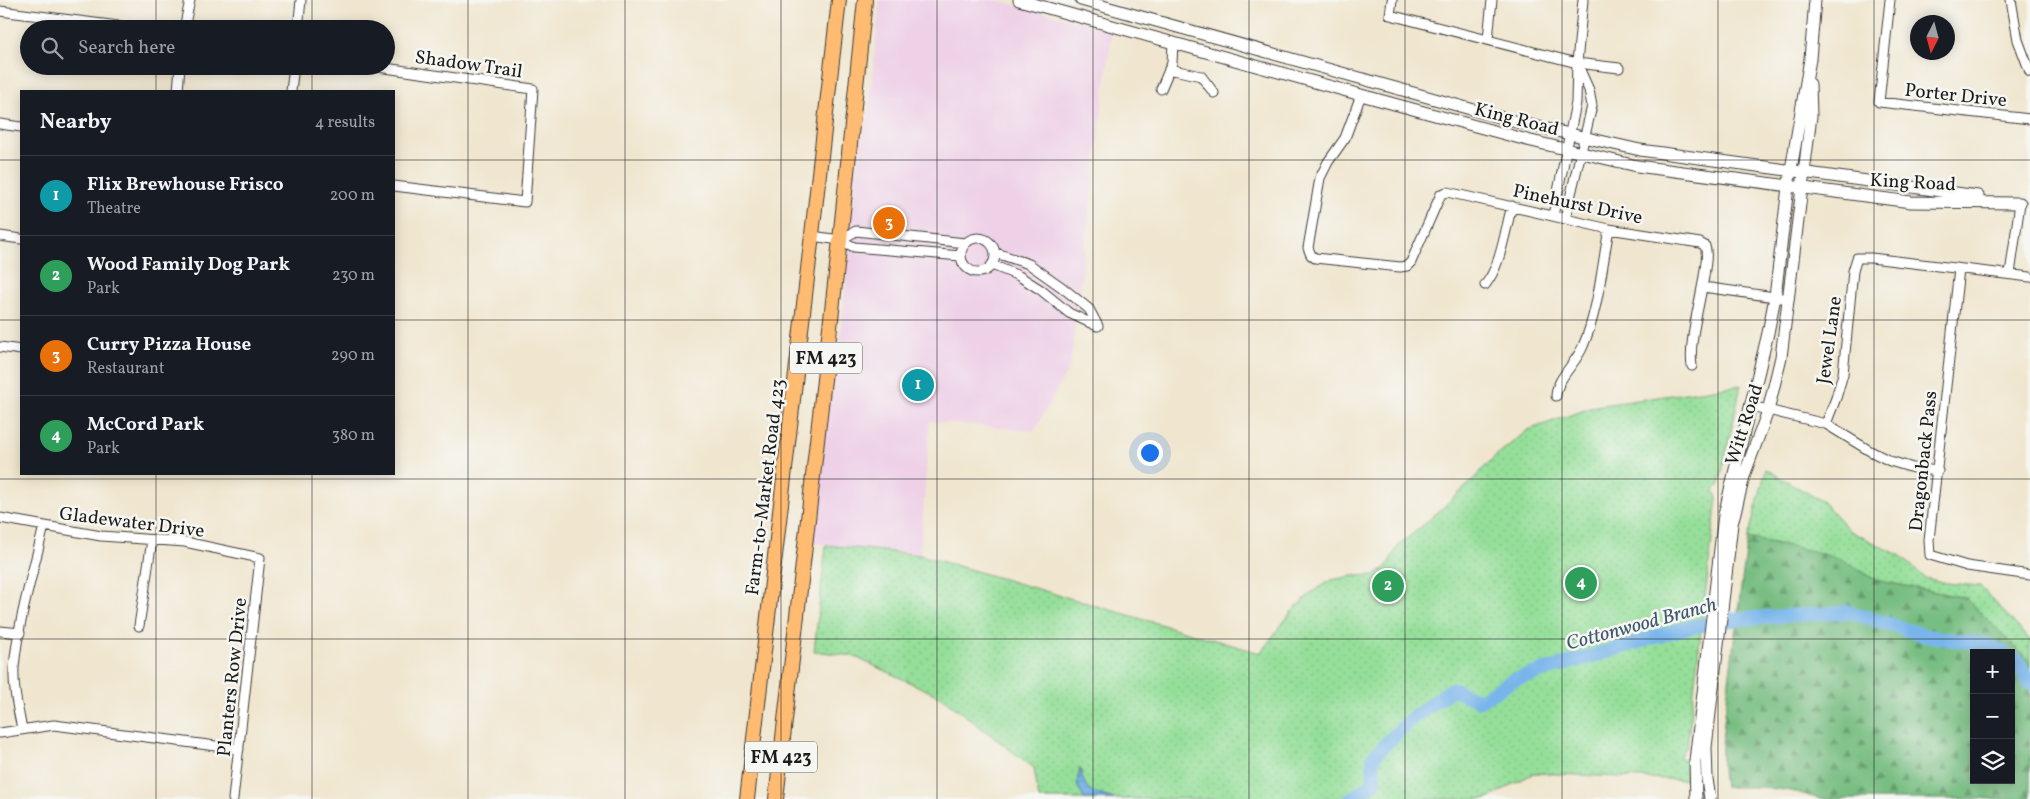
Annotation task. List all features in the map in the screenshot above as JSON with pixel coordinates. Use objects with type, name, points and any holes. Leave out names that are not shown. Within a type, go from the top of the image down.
[{"type":"main road","name":"Farm-to-Market Road 423","points":[[747,799],[839,0]]},
{"type":"main road","name":"FM 423","points":[[776,799],[840,240],[865,0]]},
{"type":"street","points":[[1,0],[0,10],[75,20]]},
{"type":"street","points":[[186,20],[190,0]]},
{"type":"street","points":[[299,20],[301,0]]},
{"type":"street","name":"King Road","points":[[1019,0],[1361,95],[1637,166],[1911,202],[2025,203]]},
{"type":"street","name":"King Road","points":[[1081,0],[1365,80],[1585,138],[1640,150],[1804,174],[1913,186],[2025,203]]},
{"type":"street","points":[[1392,0],[1390,15],[1577,62],[1619,68]]},
{"type":"street","points":[[1488,39],[1492,0]]},
{"type":"street","points":[[1553,216],[1576,103],[1577,62],[1583,0]]},
{"type":"street","name":"Witt Road","points":[[1731,505],[1768,411],[1781,357],[1811,116],[1810,59],[1814,0]]},
{"type":"street","name":"Porter Drive","points":[[1890,0],[1879,102],[2030,118]]},
{"type":"street","points":[[2011,0],[2018,40],[2030,72]]},
{"type":"street","points":[[1161,90],[1172,63],[1173,42],[1177,26]]},
{"type":"street","name":"Witt Road","points":[[1696,799],[1696,761],[1730,538],[1731,505],[1750,406],[1775,297],[1788,187],[1810,59]]},
{"type":"street","points":[[1565,219],[1592,106],[1589,90],[1577,62]]},
{"type":"street","name":"Shadow Trail","points":[[395,69],[533,88],[525,202],[395,186]]},
{"type":"street","points":[[1169,69],[1201,76],[1214,93]]},
{"type":"street","points":[[178,90],[179,75]]},
{"type":"street","points":[[291,90],[293,75]]},
{"type":"street","points":[[1361,95],[1365,80]]},
{"type":"street","name":"Pinehurst Drive","points":[[1361,95],[1345,138],[1328,162],[1320,178],[1308,248],[1311,255],[1315,258],[1400,267],[1406,266],[1411,262],[1441,194],[1444,192],[1609,229],[1693,241],[1705,246],[1707,255],[1704,287]]},
{"type":"street","points":[[0,124],[20,127]]},
{"type":"street","points":[[2010,274],[2025,203]]},
{"type":"street","points":[[1485,285],[1492,277],[1496,267],[1512,206]]},
{"type":"street","points":[[1556,396],[1560,380],[1571,368],[1583,346],[1591,323],[1609,229]]},
{"type":"street","points":[[840,240],[856,231],[965,243],[974,238],[985,239],[994,247],[996,252],[992,265],[982,271],[971,270],[966,267],[961,256],[965,243]]},
{"type":"street","points":[[0,236],[20,239]]},
{"type":"street","points":[[812,236],[840,240],[854,247],[961,256]]},
{"type":"street","points":[[992,265],[1019,276],[1041,290],[1069,313],[1098,326],[1089,309],[1064,288],[1029,264],[996,252]]},
{"type":"street","name":"Jewel Lane","points":[[1826,424],[1843,374],[1853,271],[1857,258],[1871,258],[1959,269]]},
{"type":"street","points":[[1959,269],[2030,277]]},
{"type":"street","name":"Dragonback Pass","points":[[1959,269],[1929,540],[1930,555],[1967,566],[2030,575]]},
{"type":"street","points":[[1692,366],[1691,349],[1704,287],[1789,299]]},
{"type":"street","points":[[0,347],[20,350]]},
{"type":"street","points":[[1750,406],[1826,424],[1870,452],[1890,461],[1913,468],[1938,470]]},
{"type":"street","name":"Gladewater Drive","points":[[0,518],[101,536],[185,542],[260,558]]},
{"type":"street","points":[[22,729],[15,692],[14,669],[20,633],[44,526]]},
{"type":"street","points":[[139,626],[152,540]]},
{"type":"street","name":"Planters Row Drive","points":[[233,799],[260,558]]},
{"type":"street","points":[[0,631],[20,633]]},
{"type":"street","name":"Witt Road","points":[[1708,684],[1706,748],[1710,799]]},
{"type":"street","points":[[0,733],[54,725],[239,749]]},
{"type":"shaded area","points":[[880,0],[995,0],[1112,30],[1070,366],[1034,431],[930,421],[920,555],[811,543],[829,392],[837,364],[849,257],[851,217],[859,151],[869,108]]},
{"type":"green space","points":[[1741,385],[1719,486],[1714,491],[1717,498],[1687,747],[1680,756],[1687,761],[1686,780],[1534,773],[1486,799],[1039,799],[1034,768],[941,697],[853,656],[814,651],[826,545],[920,555],[1260,653],[1293,610],[1311,593],[1331,580],[1353,576],[1376,575],[1386,567],[1399,545],[1469,484],[1493,458],[1528,430],[1596,406]]},
{"type":"green space","points":[[1766,469],[1823,502],[1850,531],[1901,556],[1925,578],[1947,583],[1980,586],[2030,640],[2030,662],[1966,598],[1876,580],[1842,559],[1748,538]]},
{"type":"green space","points":[[1748,538],[1842,559],[1876,580],[1966,598],[2030,662],[2030,799],[1821,799],[1791,791],[1762,787],[1724,787],[1722,774],[1723,734]]},
{"type":"water","points":[[1080,768],[1082,777],[1091,791],[1115,799],[1084,799],[1077,784]]},
{"type":"waterway","name":"Cottonwood Branch","points":[[1350,799],[1374,783],[1373,757],[1410,720],[1452,689],[1480,701],[1513,680],[1685,628],[1737,619],[1849,612],[1927,636],[1989,645],[1996,649]]},
{"type":"waterway","name":"Cottonwood Branch","points":[[2015,659],[2030,684]]},
{"type":"place","name":"Curry Pizza House","points":[[889,223]]},
{"type":"place","name":"Flix Brewhouse Frisco","points":[[918,385]]},
{"type":"place","name":"McCord Park","points":[[1581,583]]},
{"type":"place","name":"Wood Family Dog Park","points":[[1388,586]]}]
